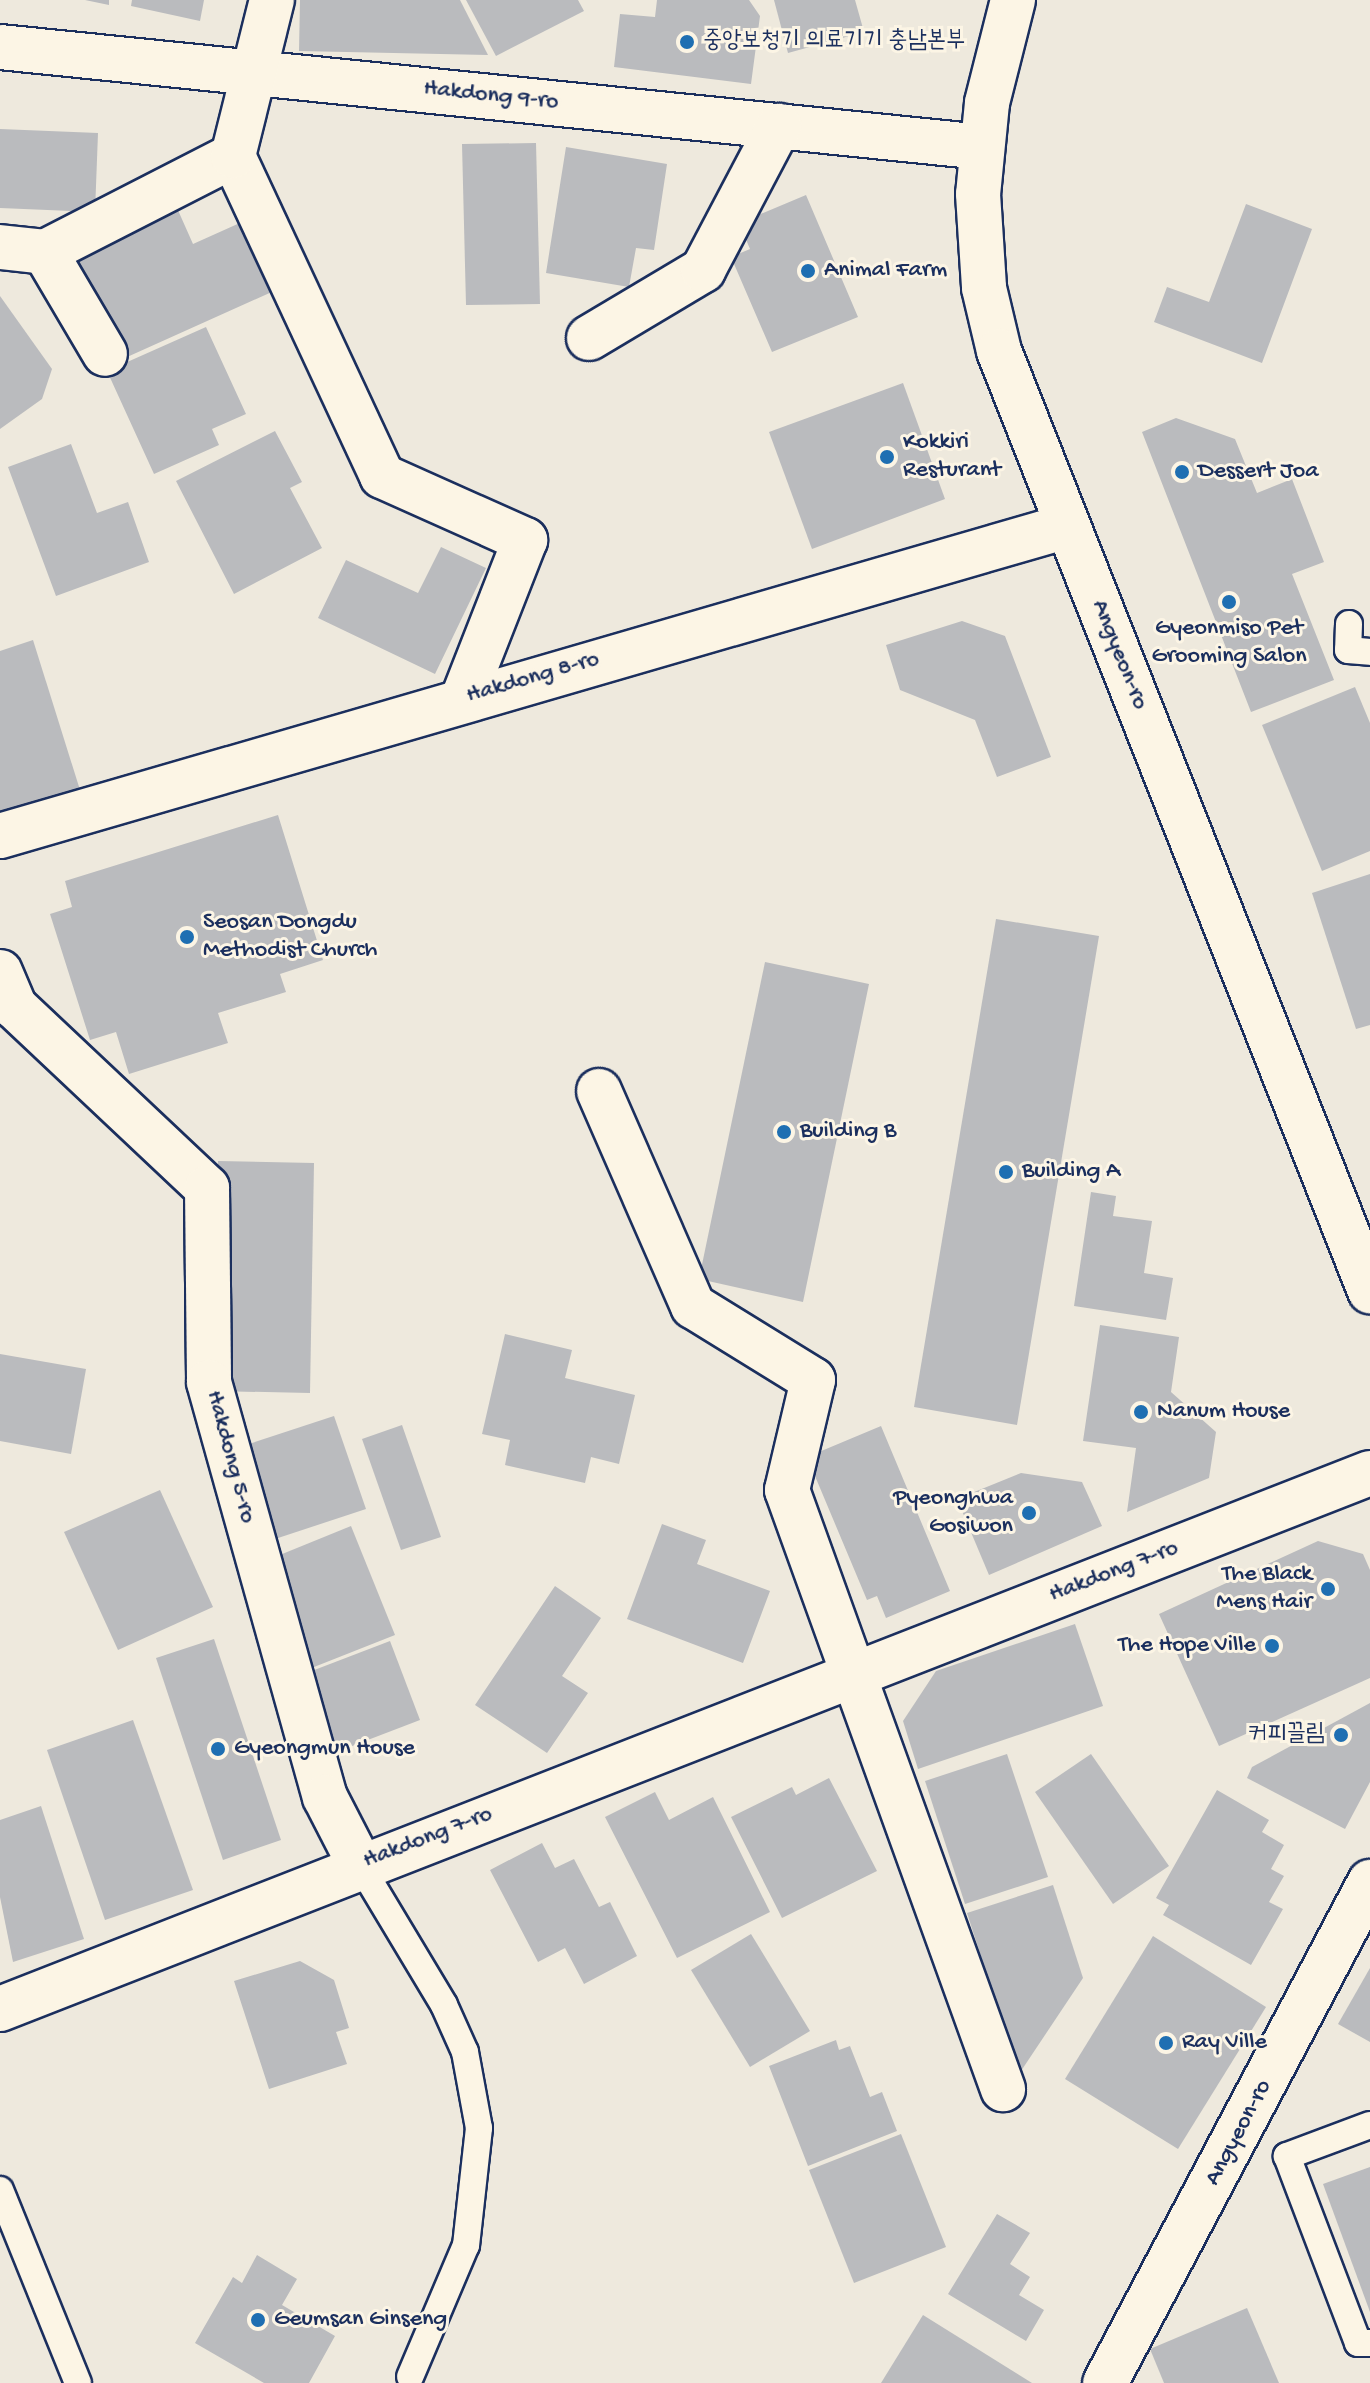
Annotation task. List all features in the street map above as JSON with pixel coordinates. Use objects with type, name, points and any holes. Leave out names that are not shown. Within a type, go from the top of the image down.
[{"type":"street","points":[[272,0],[233,156],[382,476],[525,540],[463,698]]},
{"type":"street","name":"Angyeon-ro","points":[[1013,0],[982,147],[979,236],[990,318],[1067,526],[1370,1291]]},
{"type":"street","name":"Hakdong 9-ro","points":[[0,47],[982,147]]},
{"type":"street","points":[[589,338],[703,270],[779,126]]},
{"type":"street","points":[[0,247],[45,252],[233,156]]},
{"type":"street","points":[[45,252],[105,354]]},
{"type":"street","name":"Hakdong 8-ro","points":[[0,836],[463,698],[1067,526]]},
{"type":"street","name":"Hakdong 5-ro","points":[[0,972],[15,1007],[207,1188],[209,1382],[325,1797],[360,1865]]},
{"type":"street","points":[[599,1091],[693,1306],[813,1380],[787,1490],[858,1672],[1003,2089]]},
{"type":"street","name":"Hakdong 7-ro","points":[[0,2009],[360,1865],[1370,1473]]},
{"type":"street","name":"Angyeon-ro","points":[[1112,2379],[1370,1882]]},
{"type":"lane","points":[[1349,624],[1348,650],[1370,652]]},
{"type":"lane","points":[[360,1865],[455,2030],[479,2128],[466,2245],[410,2377]]},
{"type":"lane","points":[[1370,2125],[1287,2156],[1358,2343],[1370,2343]]},
{"type":"lane","points":[[0,2190],[78,2383]]},
{"type":"building","points":[[85,0],[109,0],[109,5]]},
{"type":"building","points":[[132,0],[204,0],[200,21],[131,6]]},
{"type":"building","points":[[300,0],[460,0],[488,55],[299,51]]},
{"type":"building","points":[[466,0],[578,0],[584,11],[496,56]]},
{"type":"building","name":"중앙보청기 의료기기 충남본부","points":[[657,0],[749,0],[760,16],[751,84],[614,67],[620,14],[655,17]]},
{"type":"building","points":[[774,0],[855,0],[864,32],[788,53]]},
{"type":"building","points":[[0,129],[98,133],[95,212],[0,208]]},
{"type":"building","points":[[536,143],[540,304],[466,305],[462,144]]},
{"type":"building","points":[[566,147],[667,164],[654,250],[636,248],[629,287],[546,273]]},
{"type":"building","points":[[806,195],[858,317],[772,352],[731,257],[750,249],[739,223]]},
{"type":"building","points":[[1246,204],[1312,229],[1262,363],[1154,322],[1167,287],[1209,302]]},
{"type":"building","points":[[177,208],[193,244],[242,222],[274,291],[116,362],[68,256]]},
{"type":"building","points":[[0,296],[52,369],[42,399],[0,429]]},
{"type":"building","points":[[206,327],[246,414],[212,429],[219,445],[154,474],[107,371]]},
{"type":"building","points":[[903,383],[945,499],[812,549],[769,432]]},
{"type":"building","points":[[1176,418],[1235,439],[1257,493],[1292,479],[1324,562],[1292,574],[1334,680],[1251,712],[1142,432]]},
{"type":"building","points":[[275,431],[302,482],[290,488],[322,548],[234,594],[176,481]]},
{"type":"building","points":[[71,444],[97,513],[128,502],[149,562],[56,596],[8,467]]},
{"type":"building","points":[[441,547],[486,568],[435,674],[318,618],[346,560],[418,593]]},
{"type":"building","points":[[962,621],[1005,636],[1051,757],[997,777],[975,720],[900,690],[886,645]]},
{"type":"building","points":[[33,640],[80,790],[0,815],[0,651]]},
{"type":"building","points":[[1355,687],[1370,723],[1370,851],[1322,871],[1262,725]]},
{"type":"building","name":"Seosan Dongdu Methodist Church","points":[[278,815],[323,960],[280,974],[286,992],[218,1013],[228,1043],[129,1074],[116,1032],[90,1040],[50,914],[72,907],[65,881]]},
{"type":"building","points":[[1370,874],[1370,1025],[1356,1029],[1312,893]]},
{"type":"building","name":"Building A","points":[[996,919],[1099,936],[1017,1425],[914,1407]]},
{"type":"building","name":"Building B","points":[[765,962],[869,984],[803,1302],[699,1279]]},
{"type":"building","points":[[218,1161],[314,1163],[310,1393],[214,1391]]},
{"type":"building","points":[[1091,1192],[1116,1196],[1113,1216],[1152,1221],[1144,1273],[1173,1278],[1166,1320],[1074,1306]]},
{"type":"building","name":"Nanum House","points":[[1100,1325],[1179,1337],[1171,1392],[1216,1432],[1209,1478],[1127,1512],[1136,1448],[1083,1441]]},
{"type":"building","points":[[505,1334],[572,1350],[565,1378],[635,1395],[619,1464],[591,1457],[585,1483],[505,1465],[510,1440],[482,1434]]},
{"type":"building","points":[[0,1354],[86,1369],[71,1454],[0,1441]]},
{"type":"building","points":[[334,1416],[366,1509],[275,1539],[243,1446]]},
{"type":"building","points":[[402,1425],[441,1537],[401,1550],[362,1439]]},
{"type":"building","points":[[881,1426],[950,1591],[886,1618],[877,1596],[867,1600],[807,1457]]},
{"type":"building","name":"Pyeonghwa Gosiwon","points":[[1021,1473],[1082,1482],[1102,1526],[989,1575],[957,1499]]},
{"type":"building","points":[[160,1490],[213,1607],[118,1650],[64,1532]]},
{"type":"building","points":[[662,1524],[706,1540],[697,1564],[770,1591],[743,1663],[627,1619]]},
{"type":"building","points":[[351,1526],[395,1635],[309,1669],[265,1561]]},
{"type":"building","name":"The Hope Ville","points":[[1318,1541],[1363,1554],[1370,1570],[1370,1678],[1219,1746],[1159,1614]]},
{"type":"building","points":[[555,1586],[601,1618],[562,1676],[588,1693],[547,1753],[475,1705]]},
{"type":"building","points":[[1075,1624],[1103,1706],[918,1769],[903,1721],[936,1671]]},
{"type":"building","name":"Gyeongmun House","points":[[214,1639],[281,1840],[223,1860],[156,1658]]},
{"type":"building","points":[[390,1641],[420,1720],[326,1756],[296,1677]]},
{"type":"building","name":"커피끌림","points":[[1370,1703],[1370,1782],[1345,1829],[1247,1778],[1252,1767]]},
{"type":"building","points":[[133,1720],[193,1890],[105,1920],[47,1750]]},
{"type":"building","points":[[1007,1754],[1048,1877],[965,1904],[925,1781]]},
{"type":"building","points":[[1091,1754],[1169,1866],[1113,1904],[1035,1792]]},
{"type":"building","points":[[829,1778],[877,1871],[782,1918],[731,1817],[792,1787],[796,1795]]},
{"type":"building","points":[[1217,1790],[1269,1820],[1262,1832],[1284,1845],[1271,1869],[1284,1876],[1269,1902],[1283,1909],[1251,1965],[1163,1915],[1169,1905],[1156,1898]]},
{"type":"building","points":[[655,1792],[669,1820],[713,1797],[770,1912],[677,1958],[605,1817]]},
{"type":"building","points":[[41,1806],[84,1939],[13,1962],[0,1897],[0,1820]]},
{"type":"building","points":[[542,1843],[555,1868],[574,1859],[599,1907],[610,1902],[637,1956],[584,1984],[565,1948],[538,1962],[490,1870]]},
{"type":"building","points":[[1053,1885],[1083,1978],[1019,2074],[967,1913]]},
{"type":"building","points":[[751,1934],[810,2031],[750,2067],[691,1970]]},
{"type":"building","name":"Ray Ville","points":[[1153,1936],[1266,2007],[1178,2149],[1065,2079]]},
{"type":"building","points":[[300,1961],[334,1980],[349,2028],[336,2032],[347,2064],[269,2089],[234,1981]]},
{"type":"building","points":[[1370,1968],[1370,2042],[1338,2024]]},
{"type":"building","points":[[836,2040],[839,2050],[850,2046],[870,2097],[882,2092],[897,2131],[808,2166],[769,2066]]},
{"type":"building","points":[[901,2134],[946,2247],[854,2283],[809,2170]]},
{"type":"building","points":[[1370,2167],[1370,2312],[1323,2184]]},
{"type":"building","points":[[997,2214],[1030,2233],[1010,2264],[1030,2277],[1019,2295],[1044,2310],[1026,2341],[948,2294]]},
{"type":"building","name":"Geumsan Ginseng","points":[[257,2255],[297,2279],[282,2305],[335,2336],[309,2383],[264,2383],[195,2343],[233,2277],[242,2283]]},
{"type":"building","points":[[1247,2308],[1279,2383],[1164,2383],[1150,2349]]},
{"type":"building","points":[[923,2315],[1032,2383],[881,2383]]},
{"type":"place","name":"중앙보청기 의료기기 충남본부","points":[[687,42]]},
{"type":"place","name":"Animal Farm","points":[[808,271]]},
{"type":"place","name":"Kokkiri Resturant","points":[[887,457]]},
{"type":"place","name":"Dessert Joa","points":[[1182,472]]},
{"type":"place","name":"Gyeonmiso Pet Grooming Salon","points":[[1229,602]]},
{"type":"place","name":"Seosan Dongdu Methodist Church","points":[[187,937]]},
{"type":"place","name":"Building B","points":[[784,1132]]},
{"type":"place","name":"Building A","points":[[1006,1172]]},
{"type":"place","name":"Nanum House","points":[[1141,1412]]},
{"type":"place","name":"Pyeonghwa Gosiwon","points":[[1029,1513]]},
{"type":"place","name":"The Black Mens Hair","points":[[1328,1589]]},
{"type":"place","name":"The Hope Ville","points":[[1272,1646]]},
{"type":"place","name":"커피끌림","points":[[1341,1735]]},
{"type":"place","name":"Gyeongmun House","points":[[218,1749]]},
{"type":"place","name":"Ray Ville","points":[[1166,2043]]},
{"type":"place","name":"Geumsan Ginseng","points":[[258,2320]]}]
